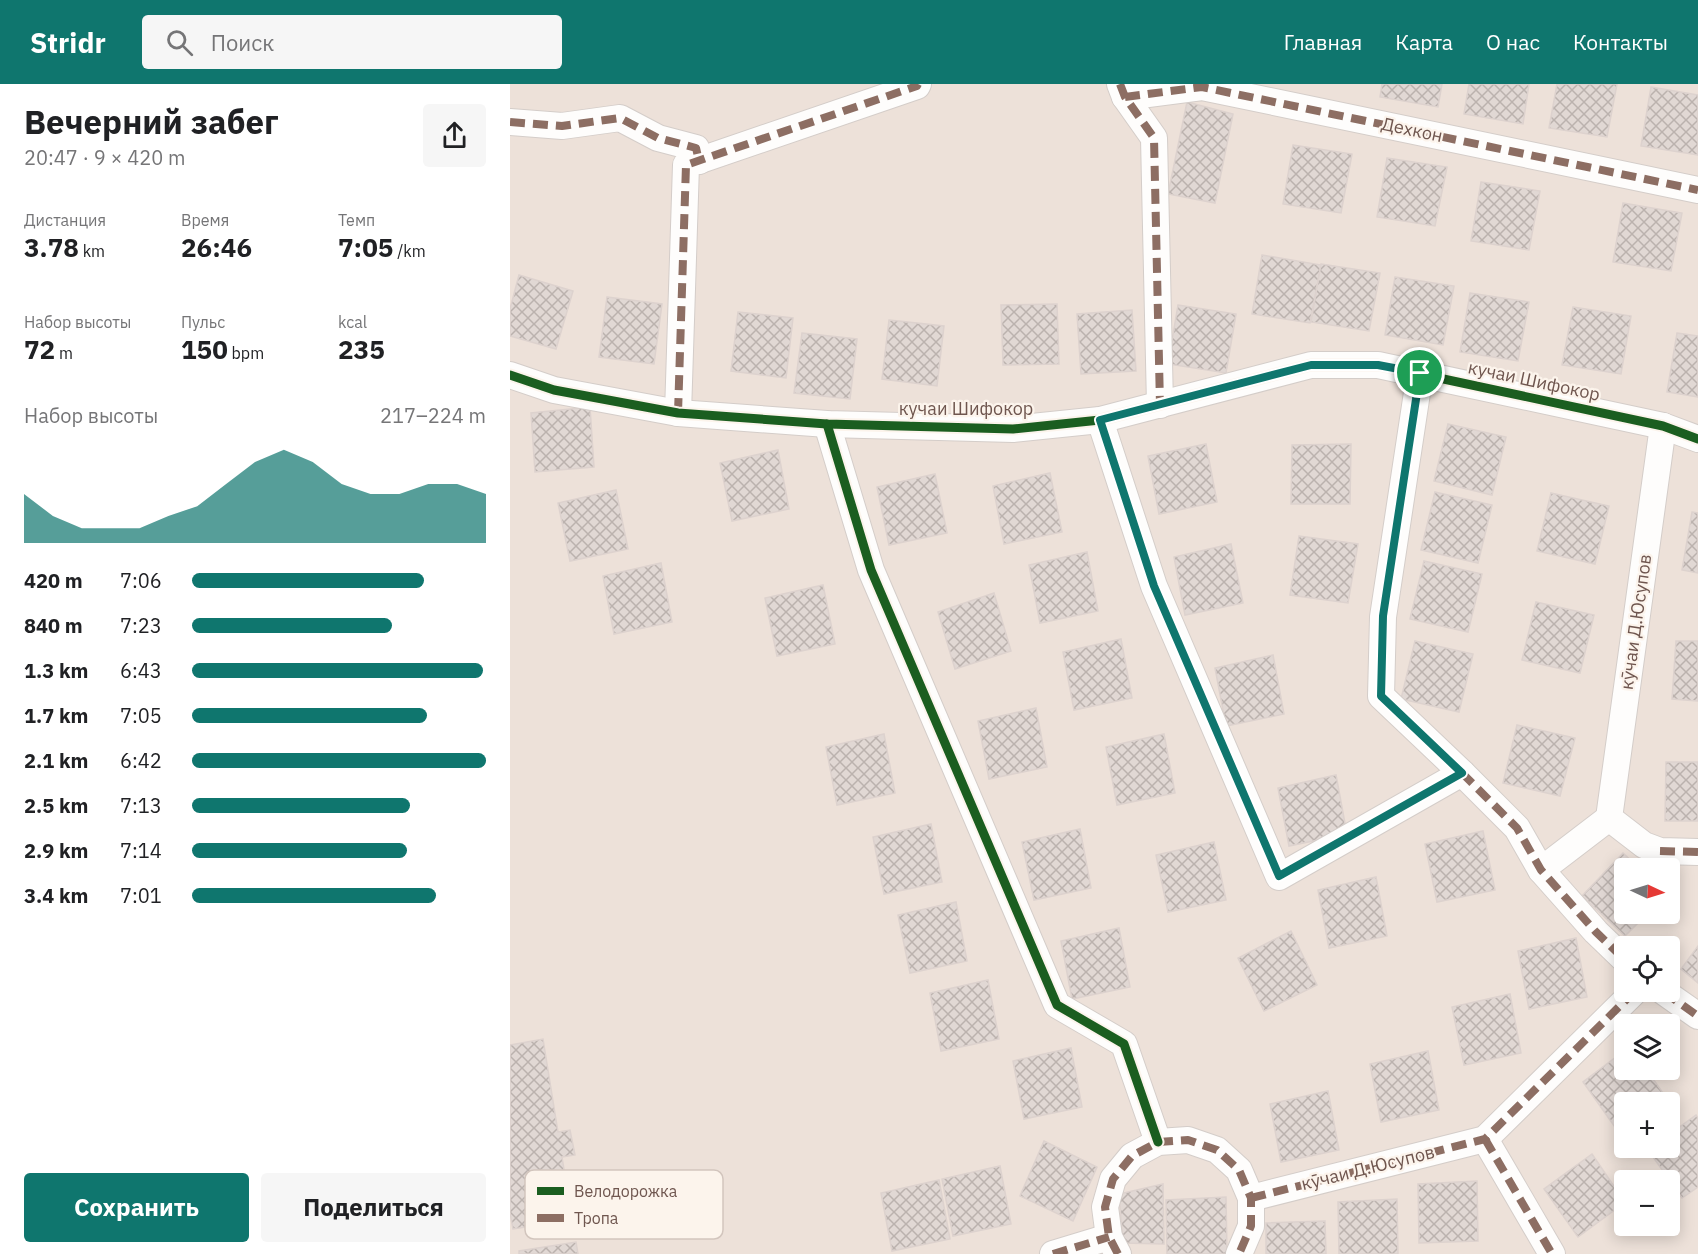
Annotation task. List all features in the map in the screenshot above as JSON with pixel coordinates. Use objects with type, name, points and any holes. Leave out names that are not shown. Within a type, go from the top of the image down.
[{"type":"street","points":[[678,413],[686,165],[918,84]]},
{"type":"street","name":"Дехкон","points":[[1122,91],[1202,87],[1698,190]]},
{"type":"street","points":[[1122,91],[1154,138],[1160,405]]},
{"type":"street","points":[[510,122],[562,126],[620,118],[658,138],[696,148],[699,161]]},
{"type":"street","name":"кучаи Шифокор","points":[[510,375],[554,390],[678,413],[827,424],[1013,429],[1100,420],[1311,365],[1378,365],[1663,426],[1698,439]]},
{"type":"street","points":[[1420,373],[1383,616],[1381,696],[1517,828],[1541,870],[1614,949]]},
{"type":"street","points":[[1100,420],[1154,586],[1279,876],[1462,773]]},
{"type":"street","points":[[827,424],[871,570],[1057,1005],[1124,1044],[1158,1142]]},
{"type":"street","name":"кӯчаи Д.Юсупов","points":[[1609,818],[1663,426]]},
{"type":"street","points":[[1541,870],[1609,818],[1644,845],[1660,851],[1698,852]]},
{"type":"street","points":[[1552,1254],[1485,1139],[1624,1002]]},
{"type":"street","points":[[1678,1002],[1698,1016]]},
{"type":"street","name":"кӯчаи Д.Юсупов","points":[[1251,1198],[1485,1139]]},
{"type":"street","points":[[1053,1254],[1113,1245],[1105,1207],[1113,1179],[1132,1156],[1158,1142],[1188,1140],[1217,1150],[1239,1170],[1251,1198],[1251,1226],[1239,1254]]},
{"type":"shaded area","points":[[510,84],[1698,84],[1698,1254],[510,1254]]},
{"type":"building","points":[[1382,84],[1442,84],[1438,107],[1380,97]]},
{"type":"building","points":[[1469,84],[1529,84],[1523,124],[1464,114]]},
{"type":"building","points":[[1557,84],[1617,84],[1607,137],[1549,128]]},
{"type":"building","points":[[1651,87],[1698,95],[1698,155],[1641,146]]},
{"type":"building","points":[[1187,102],[1233,114],[1215,203],[1168,194]]},
{"type":"building","points":[[1293,145],[1352,154],[1341,213],[1283,204]]},
{"type":"building","points":[[1387,158],[1447,167],[1435,226],[1377,217]]},
{"type":"building","points":[[1481,182],[1540,191],[1529,250],[1471,241]]},
{"type":"building","points":[[1623,203],[1682,213],[1671,271],[1613,262]]},
{"type":"building","points":[[1262,255],[1321,265],[1310,323],[1252,314]]},
{"type":"building","points":[[1321,264],[1380,273],[1369,331],[1311,322]]},
{"type":"building","points":[[519,275],[573,291],[556,349],[510,336],[510,309]]},
{"type":"building","points":[[1395,277],[1454,286],[1443,345],[1385,335]]},
{"type":"building","points":[[1470,293],[1529,302],[1518,361],[1460,352]]},
{"type":"building","points":[[607,297],[662,304],[654,364],[599,357]]},
{"type":"building","points":[[1057,304],[1059,364],[1003,365],[1001,305]]},
{"type":"building","points":[[1178,305],[1236,314],[1226,373],[1168,364]]},
{"type":"building","points":[[1573,307],[1631,316],[1621,374],[1562,365]]},
{"type":"building","points":[[1132,310],[1136,371],[1081,374],[1077,314]]},
{"type":"building","points":[[738,312],[793,318],[786,378],[731,371]]},
{"type":"building","points":[[889,320],[944,326],[937,386],[882,379]]},
{"type":"building","points":[[802,333],[857,339],[850,399],[794,393]]},
{"type":"building","points":[[1677,333],[1698,336],[1698,397],[1667,392]]},
{"type":"building","points":[[590,407],[594,467],[535,472],[531,413]]},
{"type":"building","points":[[1448,424],[1506,437],[1492,495],[1434,481]]},
{"type":"building","points":[[1206,444],[1217,502],[1159,514],[1148,456]]},
{"type":"building","points":[[1351,444],[1350,504],[1291,504],[1292,445]]},
{"type":"building","points":[[778,450],[789,509],[732,521],[720,463]]},
{"type":"building","points":[[1050,473],[1062,532],[1004,544],[993,486]]},
{"type":"building","points":[[935,474],[947,533],[889,545],[877,487]]},
{"type":"building","points":[[616,490],[628,549],[570,561],[558,503]]},
{"type":"building","points":[[1435,492],[1492,505],[1478,563],[1421,550]]},
{"type":"building","points":[[1551,493],[1609,506],[1595,564],[1537,551]]},
{"type":"building","points":[[1692,512],[1698,513],[1698,573],[1682,570]]},
{"type":"building","points":[[1299,536],[1358,544],[1348,603],[1290,595]]},
{"type":"building","points":[[1231,544],[1243,603],[1185,615],[1174,557]]},
{"type":"building","points":[[1087,552],[1098,611],[1040,623],[1029,565]]},
{"type":"building","points":[[1424,561],[1482,574],[1468,632],[1410,619]]},
{"type":"building","points":[[661,563],[672,622],[614,634],[603,576]]},
{"type":"building","points":[[823,585],[835,644],[777,656],[765,598]]},
{"type":"building","points":[[994,593],[1011,651],[955,669],[938,612]]},
{"type":"building","points":[[1536,602],[1594,615],[1580,673],[1522,660]]},
{"type":"building","points":[[1121,639],[1132,698],[1074,710],[1063,652]]},
{"type":"building","points":[[1415,641],[1473,654],[1459,712],[1401,699]]},
{"type":"building","points":[[1676,641],[1698,641],[1698,701],[1672,699]]},
{"type":"building","points":[[1273,655],[1284,714],[1226,726],[1215,668]]},
{"type":"building","points":[[1036,708],[1047,767],[989,779],[978,721]]},
{"type":"building","points":[[1517,725],[1575,738],[1560,796],[1503,783]]},
{"type":"building","points":[[884,734],[895,793],[837,805],[826,747]]},
{"type":"building","points":[[1164,734],[1175,793],[1117,805],[1106,747]]},
{"type":"building","points":[[1666,762],[1698,762],[1698,821],[1665,821]]},
{"type":"building","points":[[1336,775],[1347,834],[1289,846],[1278,788]]},
{"type":"building","points":[[931,824],[942,882],[884,894],[873,837]]},
{"type":"building","points":[[1080,829],[1091,888],[1034,900],[1022,842]]},
{"type":"building","points":[[1483,831],[1495,890],[1437,902],[1425,844]]},
{"type":"building","points":[[1214,842],[1226,900],[1168,912],[1156,855]]},
{"type":"building","points":[[1623,853],[1628,858],[1618,858]]},
{"type":"building","points":[[1614,862],[1614,924],[1637,924],[1625,936],[1582,896]]},
{"type":"building","points":[[1376,877],[1387,936],[1329,948],[1318,890]]},
{"type":"building","points":[[956,902],[967,961],[910,973],[898,915]]},
{"type":"building","points":[[1119,928],[1130,987],[1072,999],[1061,941]]},
{"type":"building","points":[[1291,931],[1317,985],[1264,1011],[1238,958]]},
{"type":"building","points":[[1576,938],[1587,997],[1529,1009],[1518,951]]},
{"type":"building","points":[[1698,946],[1698,983],[1681,969]]},
{"type":"building","points":[[988,980],[999,1039],[941,1051],[930,993]]},
{"type":"building","points":[[1510,994],[1521,1053],[1464,1065],[1452,1007]]},
{"type":"building","points":[[543,1039],[558,1132],[570,1130],[575,1155],[562,1157],[564,1170],[525,1170],[525,1227],[513,1229],[510,1213],[510,1045]]},
{"type":"building","points":[[1071,1048],[1082,1107],[1024,1119],[1013,1061]]},
{"type":"building","points":[[1428,1051],[1439,1110],[1381,1122],[1370,1064]]},
{"type":"building","points":[[1614,1059],[1614,1080],[1654,1080],[1662,1092],[1614,1092],[1614,1126],[1583,1082]]},
{"type":"building","points":[[1328,1091],[1339,1150],[1281,1162],[1270,1104]]},
{"type":"building","points":[[1696,1115],[1698,1118],[1698,1187],[1682,1198],[1680,1170],[1662,1170],[1654,1158],[1680,1158],[1680,1127]]},
{"type":"building","points":[[1044,1141],[1097,1167],[1073,1221],[1020,1196]]},
{"type":"building","points":[[1592,1154],[1614,1186],[1614,1210],[1578,1237],[1544,1189]]},
{"type":"building","points":[[1000,1166],[1011,1224],[953,1236],[942,1179]]},
{"type":"building","points":[[939,1180],[950,1239],[892,1251],[881,1193]]},
{"type":"building","points":[[1477,1181],[1478,1241],[1419,1243],[1418,1184]]},
{"type":"building","points":[[1163,1184],[1164,1244],[1123,1243],[1119,1194]]},
{"type":"building","points":[[1226,1197],[1227,1254],[1167,1254],[1166,1200]]},
{"type":"building","points":[[1397,1199],[1398,1254],[1339,1254],[1338,1202]]},
{"type":"building","points":[[1325,1221],[1326,1254],[1266,1254],[1266,1223]]},
{"type":"building","points":[[576,1242],[578,1254],[519,1254],[519,1251]]},
{"type":"marked path","points":[[678,413],[686,165],[918,84]]},
{"type":"marked path","points":[[1120,84],[1125,97],[1154,138],[1160,405]]},
{"type":"marked path","points":[[1125,97],[1202,87],[1698,190]]},
{"type":"marked path","points":[[510,122],[562,126],[620,118],[658,138],[696,148],[699,161]]},
{"type":"marked path","points":[[1420,373],[1383,617],[1381,696],[1517,828],[1541,870],[1614,949]]},
{"type":"marked path","points":[[1100,420],[1154,586],[1279,877],[1462,773]]},
{"type":"marked path","points":[[1660,851],[1698,852]]},
{"type":"marked path","points":[[1251,1198],[1485,1139],[1624,1002]]},
{"type":"marked path","points":[[1678,1002],[1698,1016]]},
{"type":"marked path","points":[[1485,1139],[1552,1254]]},
{"type":"marked path","points":[[1118,1254],[1109,1237],[1105,1207],[1113,1179],[1132,1156],[1158,1142],[1188,1140],[1217,1150],[1239,1170],[1251,1198],[1251,1226],[1239,1254]]},
{"type":"marked path","points":[[1053,1254],[1109,1237]]},
{"type":"cycle path","points":[[510,375],[554,390],[678,413],[827,424],[1013,429],[1100,420],[1311,365],[1378,365],[1663,426],[1698,439]]},
{"type":"cycle path","points":[[827,424],[871,570],[1057,1005],[1124,1044],[1158,1142]]},
{"type":"route","points":[[1311,365],[1378,365],[1420,373],[1383,616],[1381,696],[1462,773],[1279,876],[1154,586],[1100,420],[1311,365]]}]
